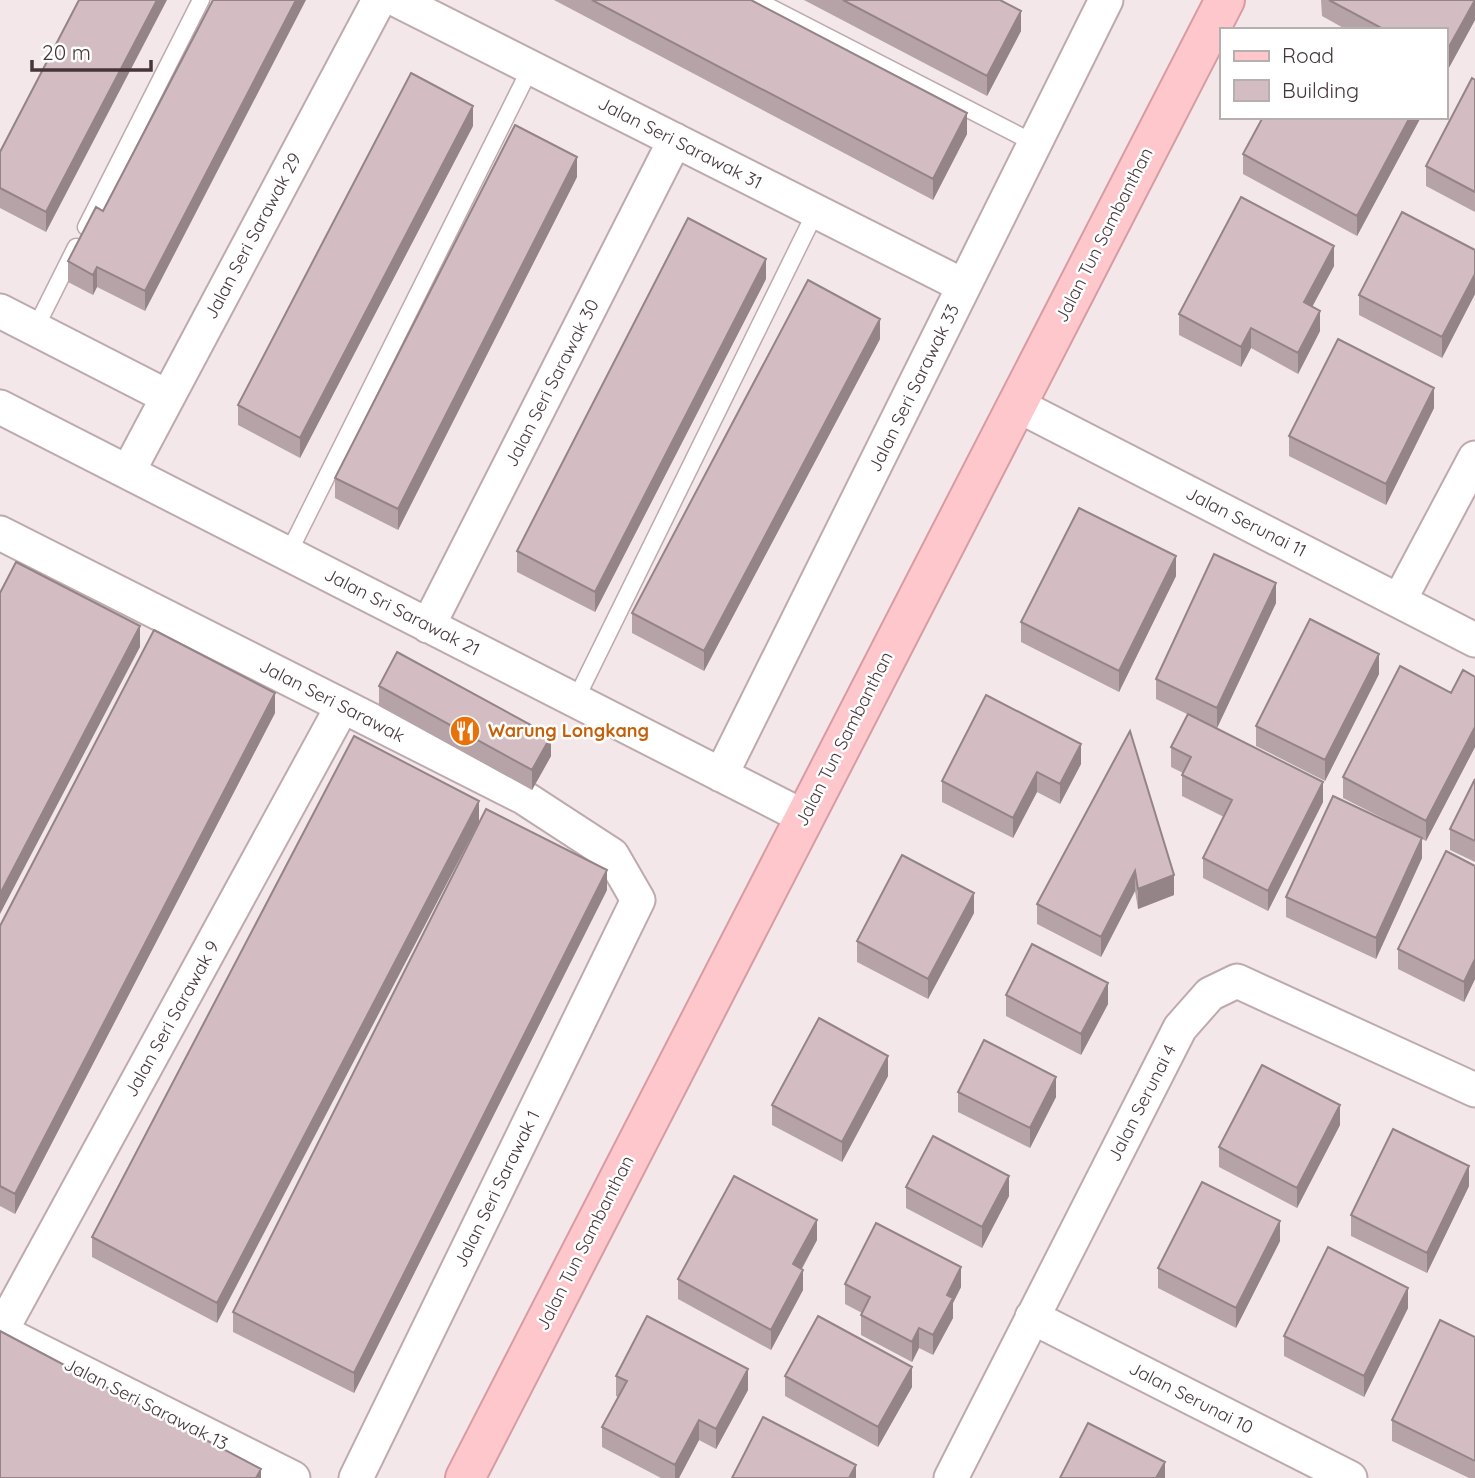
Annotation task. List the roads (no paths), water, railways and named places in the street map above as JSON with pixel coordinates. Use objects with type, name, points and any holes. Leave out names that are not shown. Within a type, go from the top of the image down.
[{"type":"street","name":"Jalan Seri Sarawak 29","points":[[128,472],[379,0]]},
{"type":"street","name":"Jalan Seri Sarawak 31","points":[[397,0],[964,286]]},
{"type":"street","name":"Jalan Seri Sarawak 33","points":[[721,775],[1106,0]]},
{"type":"street","name":"Jalan Tun Sambanthan","points":[[465,1478],[1225,0]]},
{"type":"street","name":"Jalan Seri Sarawak 30","points":[[428,626],[675,140]]},
{"type":"street","points":[[0,311],[168,397]]},
{"type":"street","name":"Jalan Serunai 11","points":[[1017,405],[1475,640]]},
{"type":"street","name":"Jalan Sri Sarawak 21","points":[[0,407],[804,817]]},
{"type":"street","points":[[1399,601],[1475,458]]},
{"type":"street","name":"Jalan Seri Sarawak","points":[[0,533],[523,797],[611,855],[638,900]]},
{"type":"street","name":"Jalan Seri Sarawak 9","points":[[0,1331],[342,707]]},
{"type":"street","name":"Jalan Seri Sarawak 1","points":[[356,1478],[638,900]]},
{"type":"street","name":"Jalan Serunai 4","points":[[951,1478],[1180,1028],[1210,994],[1237,981],[1475,1090]]},
{"type":"street","name":"Jalan Serunai 10","points":[[1032,1317],[1350,1478]]},
{"type":"street","name":"Jalan Seri Sarawak 13","points":[[0,1331],[293,1478]]},
{"type":"lane","points":[[35,329],[201,0]]},
{"type":"lane","points":[[756,0],[1036,144]]},
{"type":"lane","points":[[288,554],[531,67]]},
{"type":"lane","points":[[575,701],[816,211]]},
{"type":"place","name":"Warung Longkang","points":[[465,731]]}]
